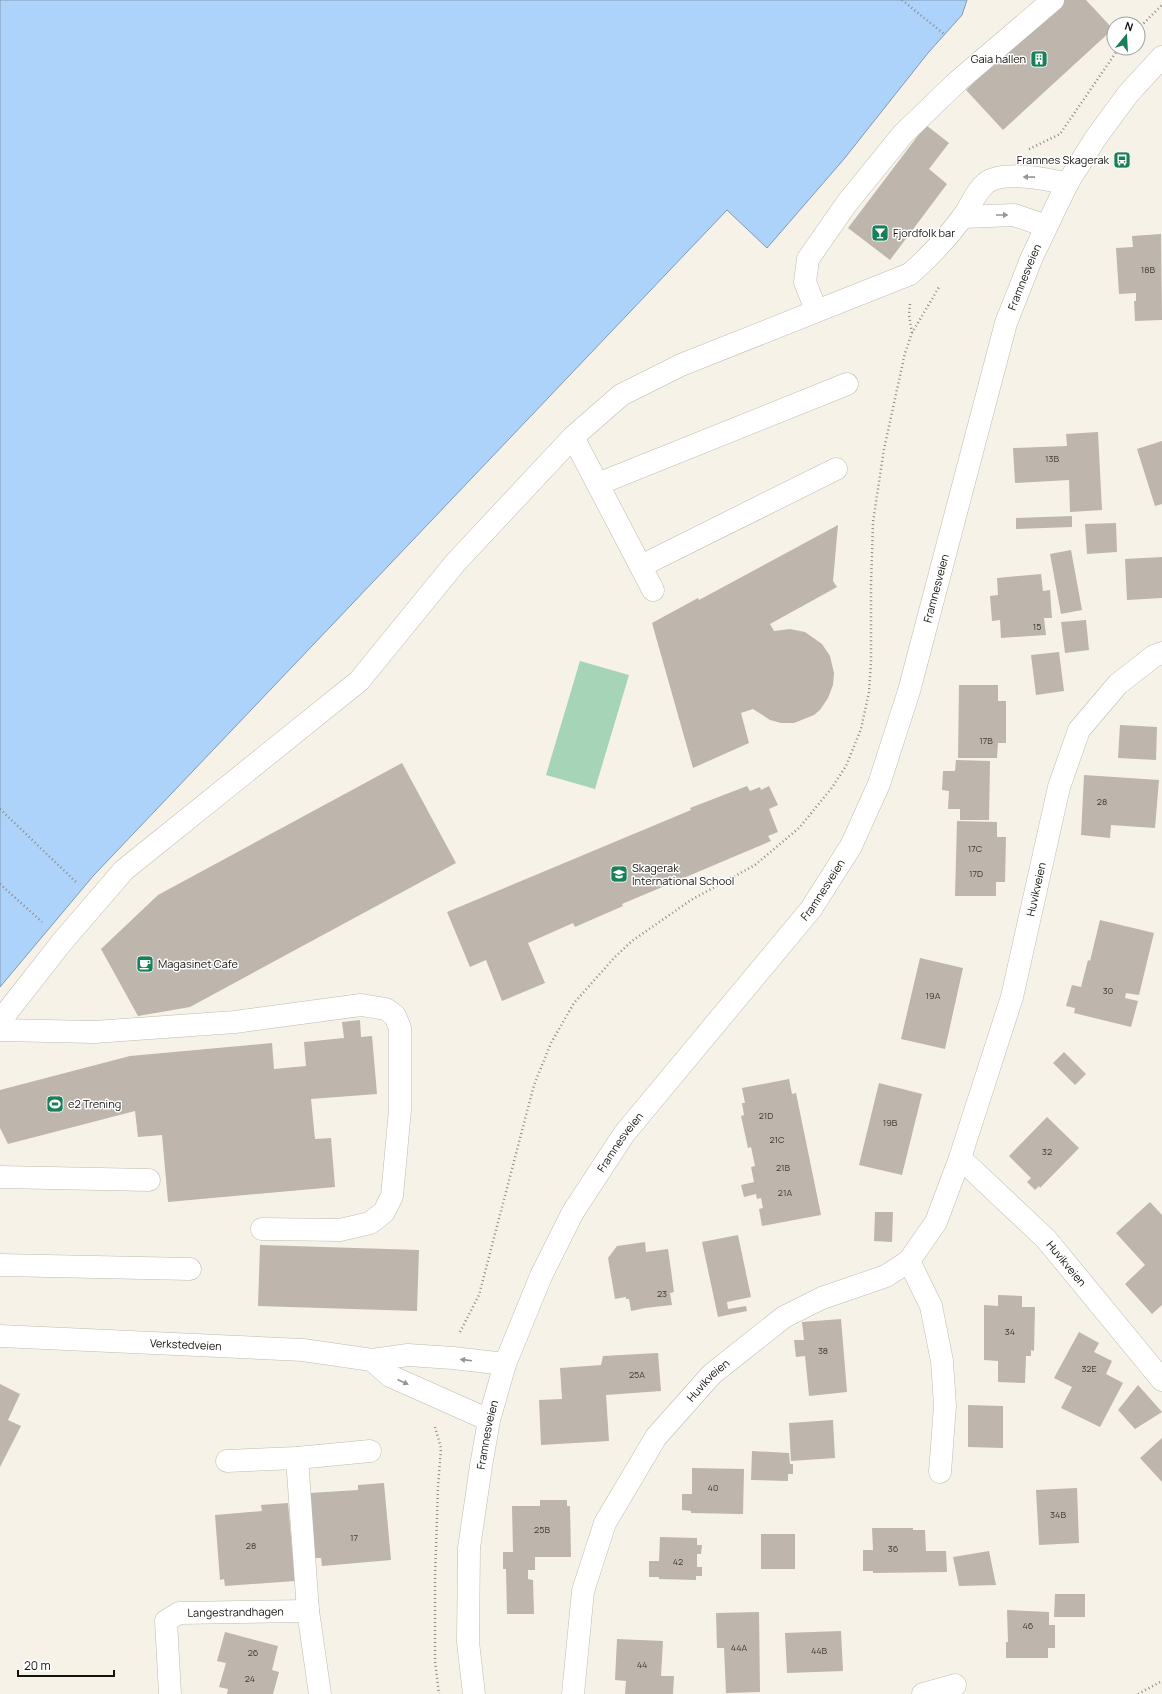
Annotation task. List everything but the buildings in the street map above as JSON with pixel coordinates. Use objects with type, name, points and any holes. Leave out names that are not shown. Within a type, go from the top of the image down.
[{"type":"street","points":[[816,310],[805,282],[808,259],[847,203],[903,134],[958,81],[1053,0]]},
{"type":"street","name":"Framnesveien","points":[[474,1694],[468,1642],[469,1548],[489,1420],[505,1364],[541,1276],[573,1212],[624,1134],[812,909],[851,846],[879,784],[909,690],[1006,323],[1046,226],[1067,184],[1095,139],[1128,94],[1162,57]]},
{"type":"street","points":[[0,1020],[62,942],[124,870],[359,681],[456,562],[573,437],[621,396],[681,365],[816,310],[910,274],[924,261],[963,217],[974,197],[987,182],[1004,177],[1041,177],[1067,184]]},
{"type":"street","points":[[963,217],[1014,215],[1046,226]]},
{"type":"street","points":[[598,484],[846,384]]},
{"type":"street","points":[[573,437],[653,590]]},
{"type":"street","points":[[641,566],[836,469]]},
{"type":"street","name":"Huvikveien","points":[[573,1694],[585,1583],[605,1523],[656,1437],[712,1374],[784,1317],[822,1298],[886,1276],[908,1261],[936,1222],[960,1158],[1012,998],[1059,787],[1079,730],[1118,684],[1154,656],[1162,653]]},
{"type":"street","points":[[0,1030],[94,1032],[236,1022],[361,1005],[386,1009],[391,1012],[395,1016],[400,1028],[400,1110],[392,1196],[384,1212],[370,1224],[340,1230],[262,1229]]},
{"type":"street","name":"Huvikveien","points":[[960,1158],[1046,1239],[1162,1380]]},
{"type":"street","points":[[0,1177],[149,1180]]},
{"type":"street","points":[[908,1261],[931,1306],[942,1361],[945,1406],[940,1472]]},
{"type":"street","points":[[0,1265],[190,1269]]},
{"type":"street","name":"Verkstedveien","points":[[0,1336],[303,1350],[372,1360],[408,1355],[505,1364]]},
{"type":"street","points":[[372,1360],[390,1376],[489,1420]]},
{"type":"street","points":[[227,1461],[297,1458],[370,1451]]},
{"type":"street","points":[[297,1458],[308,1612],[320,1694]]},
{"type":"street","name":"Langestrandhagen","points":[[170,1694],[166,1621],[179,1613],[308,1612]]},
{"type":"street","points":[[924,1694],[955,1685]]},
{"type":"path","points":[[902,0],[944,34]]},
{"type":"path","points":[[1146,21],[1162,5]]},
{"type":"path","points":[[1016,177],[1029,148],[1060,134],[1113,56]]},
{"type":"path","points":[[453,1358],[462,1326],[479,1295],[534,1085],[551,1043],[582,993],[632,941],[691,900],[755,865],[799,828],[832,789],[846,766],[861,729],[869,692],[874,522],[884,450],[905,353],[912,333],[942,283]]},
{"type":"path","points":[[0,809],[78,883]]},
{"type":"path","points":[[0,884],[44,924]]},
{"type":"path","points":[[440,1694],[435,1661],[435,1577],[441,1448],[434,1425],[442,1400]]},
{"type":"path","points":[[1138,1694],[1162,1682]]},
{"type":"green space","points":[[580,661],[629,675],[595,789],[546,775]]},
{"type":"water","points":[[0,0],[967,0],[962,15],[928,53],[844,159],[767,248],[727,210],[94,875],[0,987]]},
{"type":"place","name":"Gaia hallen","points":[[1039,59]]},
{"type":"place","name":"Framnes Skagerak","points":[[1122,160]]},
{"type":"place","name":"Fjordfolk bar","points":[[880,233]]},
{"type":"place","name":"Skagerak International School","points":[[619,874]]},
{"type":"place","name":"Magasinet Cafe","points":[[145,964]]},
{"type":"place","name":"e2 Trening","points":[[55,1104]]}]
